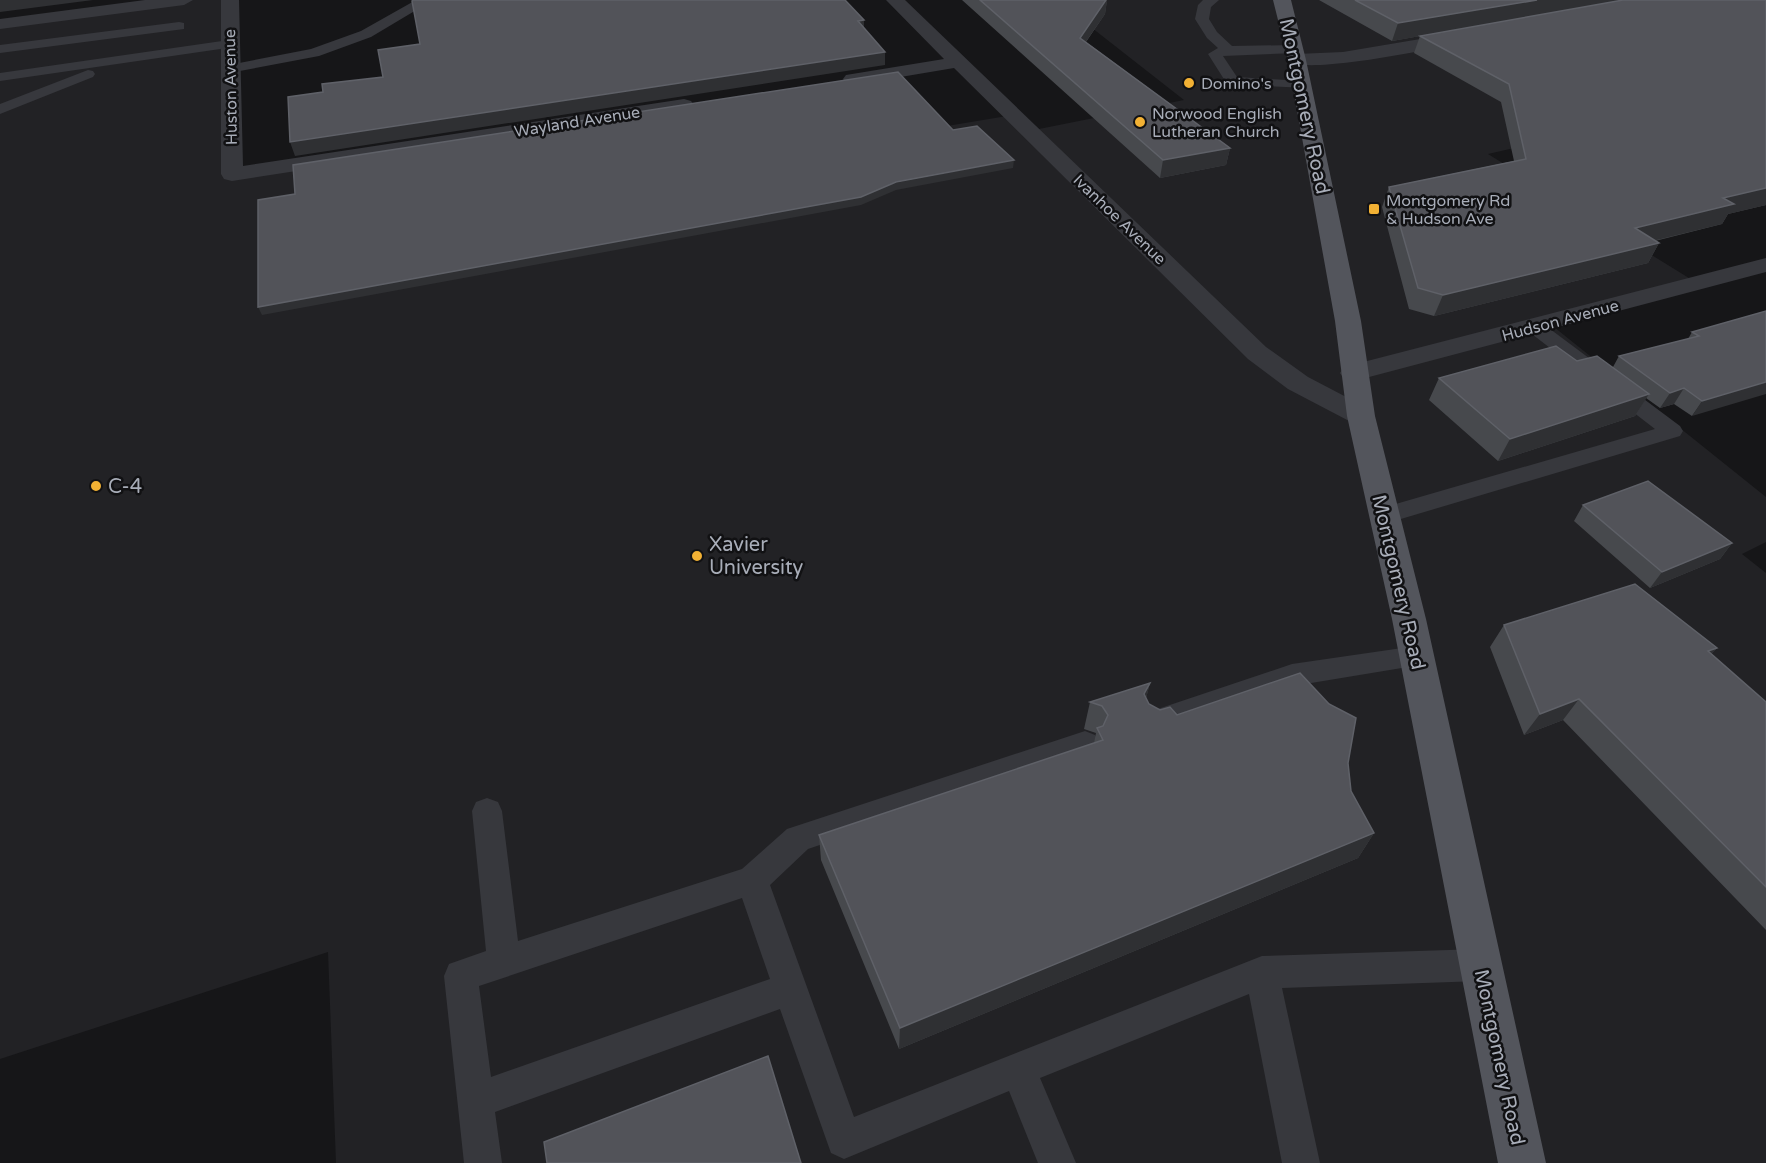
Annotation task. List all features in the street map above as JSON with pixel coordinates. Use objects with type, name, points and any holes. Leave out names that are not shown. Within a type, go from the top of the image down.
[{"type":"main road","name":"Montgomery Road","points":[[1282,0],[1296,55],[1348,321],[1361,416],[1416,657],[1522,1163]]},
{"type":"street","points":[[0,24],[184,0]]},
{"type":"street","name":"Huston Avenue","points":[[230,0],[232,174]]},
{"type":"street","name":"Ivanhoe Avenue","points":[[895,0],[1257,353],[1298,383],[1361,416]]},
{"type":"street","points":[[1296,55],[1343,58],[1483,33]]},
{"type":"street","points":[[829,83],[958,62]]},
{"type":"street","name":"Wayland Avenue","points":[[232,174],[701,102]]},
{"type":"street","name":"Hudson Avenue","points":[[1354,373],[1766,265]]},
{"type":"lane","points":[[229,69],[314,53],[366,34],[426,0]]},
{"type":"lane","points":[[1212,0],[1205,5],[1202,19],[1212,35],[1228,50]]},
{"type":"lane","points":[[64,41],[70,15]]},
{"type":"lane","points":[[0,49],[179,26]]},
{"type":"lane","points":[[0,77],[229,44]]},
{"type":"lane","points":[[1296,55],[1228,50],[1215,54],[1232,81],[1302,85]]},
{"type":"lane","points":[[0,109],[124,59]]},
{"type":"lane","points":[[1384,516],[1672,431],[1535,327]]},
{"type":"lane","points":[[1153,722],[1292,675],[1416,657]]},
{"type":"lane","points":[[483,1163],[461,976],[752,879],[798,839],[1085,743]]},
{"type":"lane","points":[[487,811],[504,962]]},
{"type":"lane","points":[[752,879],[844,1140],[1262,972],[1480,965]]},
{"type":"lane","points":[[1262,972],[1301,1163]]},
{"type":"lane","points":[[476,1101],[790,988]]},
{"type":"lane","points":[[1018,1069],[1057,1163]]},
{"type":"shaded area","points":[[184,0],[230,0],[232,174],[863,140],[1013,115],[1029,131],[1184,100],[1078,17],[1107,0],[1556,0],[1685,108],[1488,154],[1697,283],[1549,323],[1766,497],[1766,542],[1742,554],[1766,573],[1766,1163],[336,1163],[328,952],[0,1059],[0,24]]},
{"type":"building","points":[[413,0],[845,0],[864,20],[858,21],[885,52],[290,142],[288,97],[323,92],[322,84],[383,77],[378,50],[420,44]]},
{"type":"building","points":[[980,0],[1106,0],[1080,38],[1230,148],[1163,160]]},
{"type":"building","points":[[1355,0],[1537,0],[1398,23]]},
{"type":"building","points":[[1623,0],[1766,0],[1766,188],[1723,198],[1734,204],[1635,228],[1659,243],[1443,295],[1418,288],[1389,187],[1526,159],[1509,84],[1420,36]]},
{"type":"building","points":[[898,72],[953,130],[977,126],[1014,160],[896,182],[861,197],[258,307],[258,200],[295,194],[293,165]]},
{"type":"building","points":[[1766,311],[1766,382],[1702,401],[1684,388],[1670,393],[1619,356],[1699,336],[1692,332]]},
{"type":"building","points":[[1556,346],[1577,361],[1597,356],[1649,394],[1510,439],[1439,378]]},
{"type":"building","points":[[1648,481],[1732,543],[1662,572],[1583,505]]},
{"type":"building","points":[[1635,584],[1717,648],[1708,651],[1766,702],[1766,887],[1579,699],[1540,714],[1504,625]]},
{"type":"building","points":[[1300,673],[1329,704],[1356,718],[1348,763],[1351,791],[1374,833],[900,1028],[819,835],[1103,740],[1097,728],[1103,726],[1108,715],[1102,706],[1090,702],[1150,683],[1144,694],[1149,704],[1160,710],[1170,707],[1177,715]]},
{"type":"building","points":[[768,1056],[801,1163],[547,1163],[544,1142]]},
{"type":"place","name":"Domino's","points":[[1189,83]]},
{"type":"place","name":"Norwood English Lutheran Church","points":[[1140,122]]},
{"type":"place","name":"Montgomery Rd & Hudson Ave","points":[[1374,209]]},
{"type":"place","name":"C-4","points":[[96,486]]},
{"type":"place","name":"Xavier University","points":[[697,556]]}]
